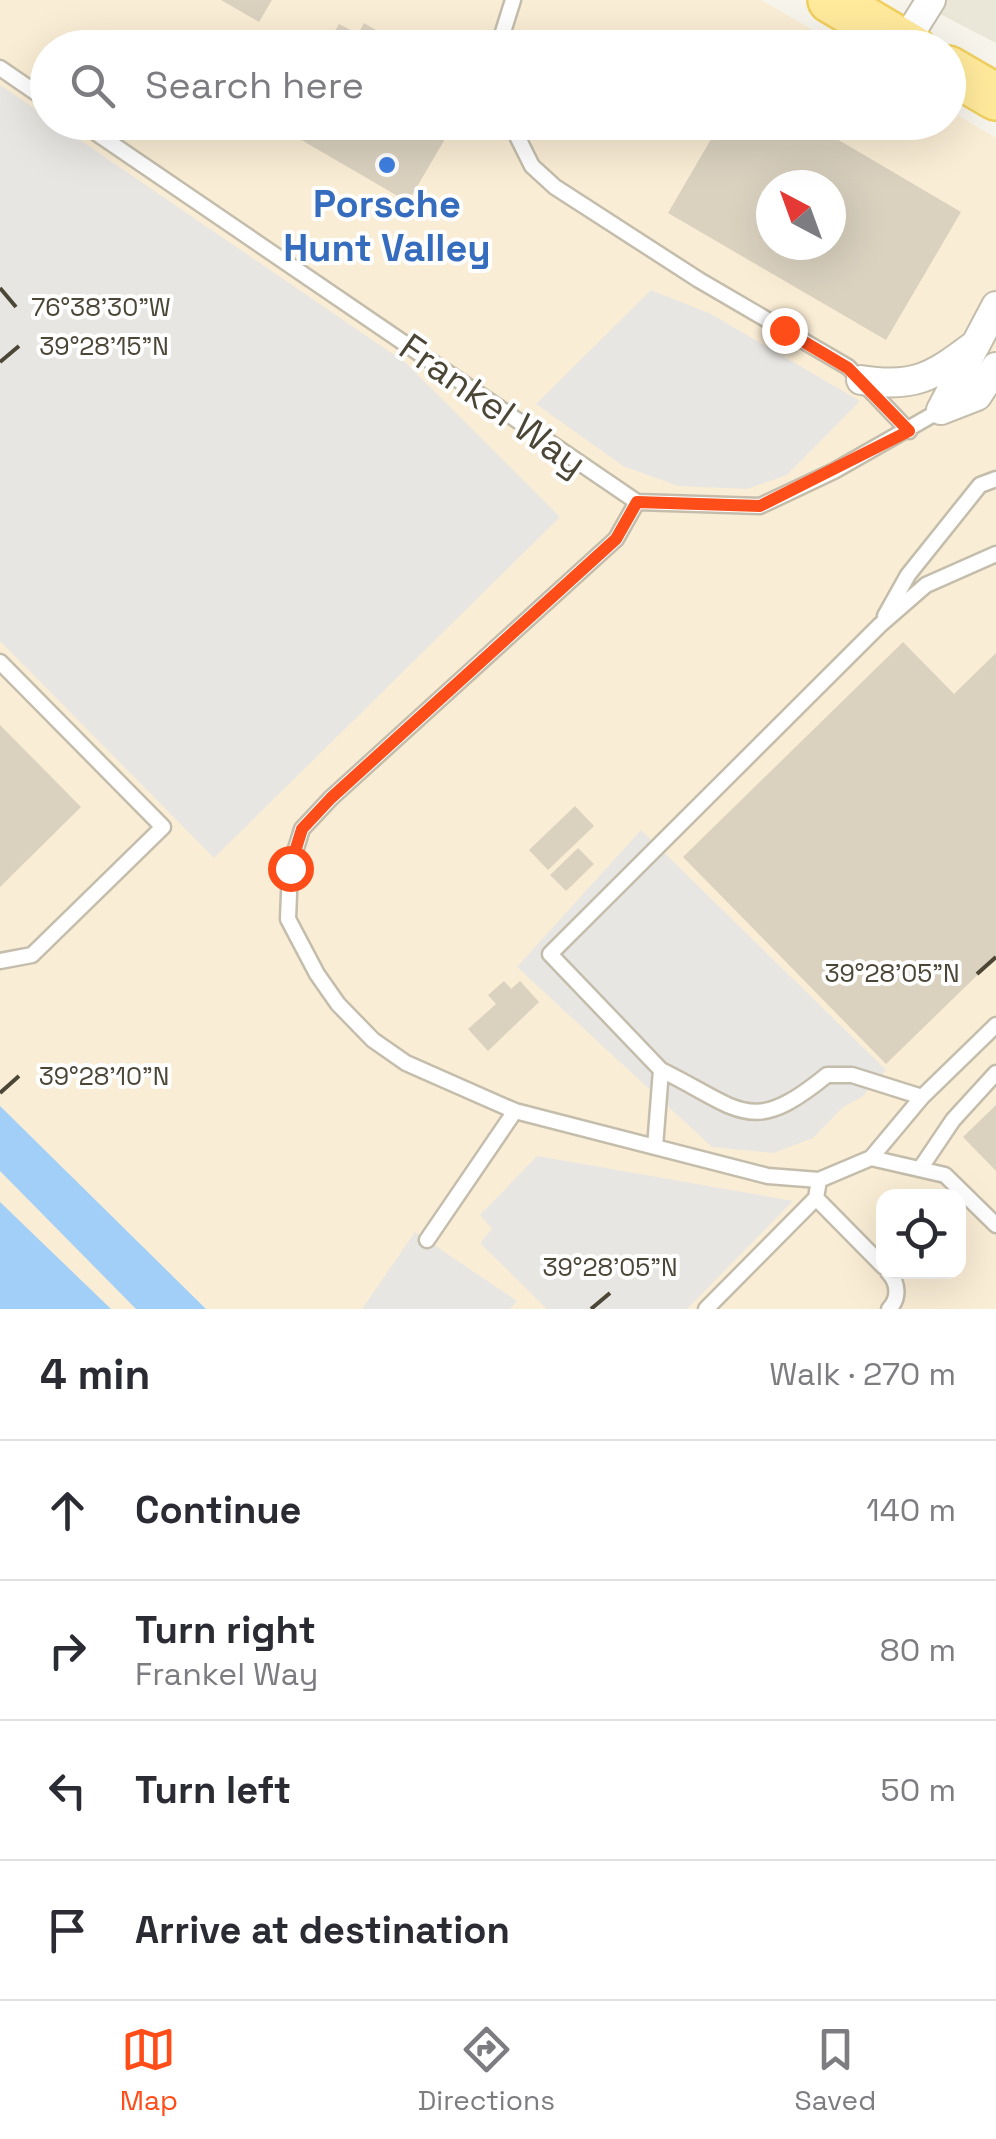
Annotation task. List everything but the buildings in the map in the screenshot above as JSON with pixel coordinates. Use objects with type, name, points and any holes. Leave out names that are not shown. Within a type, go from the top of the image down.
[{"type":"main road","points":[[831,0],[882,30]]},
{"type":"main road","points":[[966,80],[996,98]]},
{"type":"street","points":[[916,30],[931,0]]},
{"type":"street","points":[[941,410],[996,306]]},
{"type":"street","points":[[861,380],[890,385],[930,378],[972,348]]},
{"type":"street","points":[[941,410],[977,396],[996,367]]},
{"type":"lane","points":[[504,30],[513,0]]},
{"type":"lane","points":[[0,68],[30,88]]},
{"type":"lane","name":"Frankel Way","points":[[106,140],[637,502]]},
{"type":"lane","points":[[519,140],[532,166],[555,186],[700,280],[848,368],[909,431]]},
{"type":"lane","points":[[941,410],[909,431],[760,506],[637,502],[616,539],[331,798],[302,829],[290,868],[288,920],[338,1004],[373,1040],[406,1062],[515,1112],[768,1176],[818,1180],[871,1158],[922,1097],[996,1025]]},
{"type":"lane","points":[[880,625],[908,575],[980,485],[996,478]]},
{"type":"lane","points":[[922,1097],[852,1076],[827,1074],[788,1106],[771,1113],[750,1113],[661,1070],[550,954],[880,625],[926,585],[996,554]]},
{"type":"lane","points":[[0,662],[163,827],[32,955],[0,962]]},
{"type":"lane","points":[[655,1147],[661,1070]]},
{"type":"lane","points":[[920,1169],[953,1120],[996,1073]]},
{"type":"lane","points":[[427,1240],[515,1112]]},
{"type":"lane","points":[[871,1158],[945,1175],[996,1225]]},
{"type":"lane","points":[[706,1309],[816,1198],[818,1180]]},
{"type":"lane","points":[[816,1198],[876,1259]]},
{"type":"lane","points":[[889,1309],[896,1292],[895,1279]]},
{"type":"shaded area","points":[[0,0],[761,0],[813,30],[30,30],[30,140],[966,140],[966,120],[996,138],[996,1309],[0,1309]]},
{"type":"shaded area","points":[[913,0],[996,0],[996,43]]},
{"type":"shaded area","points":[[0,85],[30,105],[30,140],[80,140],[406,363],[560,517],[214,858],[0,641]]},
{"type":"shaded area","points":[[651,290],[711,314],[860,401],[787,475],[747,489],[678,486],[623,466],[536,404]]},
{"type":"shaded area","points":[[641,830],[886,1070],[862,1097],[843,1107],[813,1138],[773,1153],[712,1147],[517,967]]},
{"type":"shaded area","points":[[537,1156],[793,1201],[687,1309],[547,1309],[480,1243],[492,1229],[480,1215]]},
{"type":"shaded area","points":[[415,1232],[517,1301],[510,1309],[362,1309]]},
{"type":"water","points":[[0,1106],[206,1309],[136,1309],[0,1171]]},
{"type":"water","points":[[0,1202],[111,1309],[0,1309]]},
{"type":"place","name":"Porsche Hunt Valley","points":[[387,165]]},
{"type":"route","points":[[290,868],[302,829],[331,798],[616,539],[637,502],[760,506],[909,431],[848,368],[784,330]]}]
